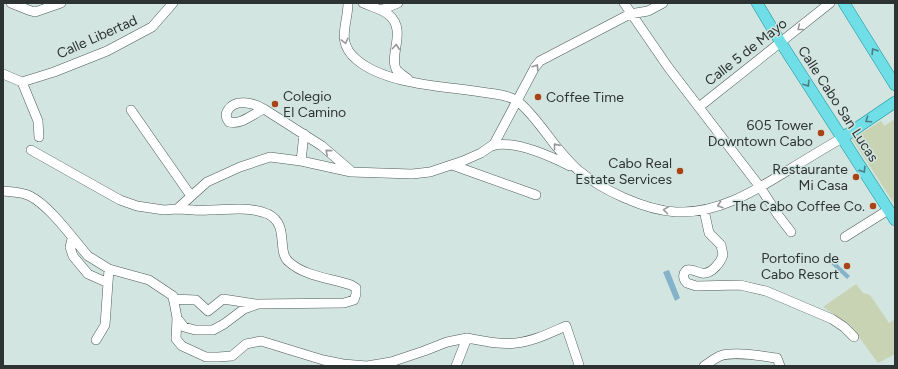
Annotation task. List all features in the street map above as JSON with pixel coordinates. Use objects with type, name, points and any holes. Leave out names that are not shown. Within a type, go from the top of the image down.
[{"type":"main road","name":"Calle Cabo San Lucas","points":[[757,3],[781,43],[895,220]]},
{"type":"main road","points":[[844,3],[895,85]]},
{"type":"main road","points":[[842,138],[895,102]]},
{"type":"street","points":[[11,3],[31,12],[61,3]]},
{"type":"street","name":"Calle Libertad","points":[[22,82],[107,51],[152,27],[173,3]]},
{"type":"street","points":[[348,3],[344,26],[344,37],[347,48],[354,58],[371,69],[392,77],[426,85],[496,94],[517,101],[528,112],[567,160],[578,170]]},
{"type":"street","points":[[363,3],[381,10],[389,15],[395,22],[397,32],[396,68],[409,80]]},
{"type":"street","points":[[381,10],[398,3]]},
{"type":"street","points":[[624,3],[630,14],[668,67],[760,187],[791,232]]},
{"type":"street","points":[[492,146],[535,67],[540,61],[630,14],[648,11],[663,3]]},
{"type":"street","name":"Calle 5 de Mayo","points":[[699,107],[830,3]]},
{"type":"street","points":[[3,74],[22,82],[38,120],[40,137]]},
{"type":"street","points":[[264,109],[322,146],[351,172]]},
{"type":"street","points":[[131,110],[191,196]]},
{"type":"street","points":[[301,161],[304,134]]},
{"type":"street","points":[[178,209],[207,182],[240,167],[270,158],[301,161],[351,172],[412,174],[430,172],[452,165],[481,153],[492,146],[505,144],[515,145],[560,160],[619,195],[653,208],[676,212],[704,210],[732,201],[760,187],[842,138]]},
{"type":"street","points":[[31,150],[120,200],[137,206],[154,209],[246,209],[269,215],[277,221],[283,235],[283,246],[288,261],[304,271],[351,285],[356,288],[354,300],[344,303],[258,304],[223,299],[208,311],[196,300],[173,299]]},
{"type":"street","points":[[452,165],[536,195]]},
{"type":"street","points":[[3,190],[30,196],[41,203],[72,239],[94,261],[110,269],[149,280],[173,296],[177,318],[176,339],[182,346],[206,357],[218,358],[232,356],[246,344],[261,341],[323,360],[343,364],[367,366],[392,362],[447,342],[467,338],[491,342],[516,343],[542,337],[566,326],[580,365]]},
{"type":"street","points":[[704,210],[709,233],[721,246],[724,255],[715,267],[706,273],[691,270],[686,271],[684,277],[687,283],[696,286],[740,285],[759,289],[832,319],[844,327],[854,337]]},
{"type":"street","points":[[845,237],[888,210]]},
{"type":"street","points":[[72,239],[70,246],[72,256],[88,274],[108,283]]},
{"type":"street","points":[[96,340],[105,325],[110,269]]},
{"type":"street","points":[[177,318],[184,327],[195,330],[213,330],[224,324],[244,309],[258,304]]},
{"type":"street","points":[[456,366],[467,338]]},
{"type":"street","points":[[704,366],[719,356],[734,353],[777,358],[780,366]]},
{"type":"green space","points":[[895,119],[895,205],[852,139],[881,121],[884,126]]},
{"type":"green space","points":[[856,284],[863,293],[870,295],[889,323],[895,319],[895,354],[878,363],[850,325],[823,307]]},
{"type":"water","points":[[833,260],[850,276],[847,279],[830,263]]},
{"type":"water","points":[[669,270],[680,298],[675,301],[663,272]]},
{"type":"place","name":"Coffee Time","points":[[538,97]]},
{"type":"place","name":"Colegio El Camino","points":[[275,104]]},
{"type":"place","name":"605 Tower Downtown Cabo","points":[[821,133]]},
{"type":"place","name":"Cabo Real Estate Services","points":[[680,171]]},
{"type":"place","name":"Restaurante Mi Casa","points":[[856,177]]},
{"type":"place","name":"The Cabo Coffee Co.","points":[[873,206]]},
{"type":"place","name":"Portofino de Cabo Resort","points":[[847,266]]}]
